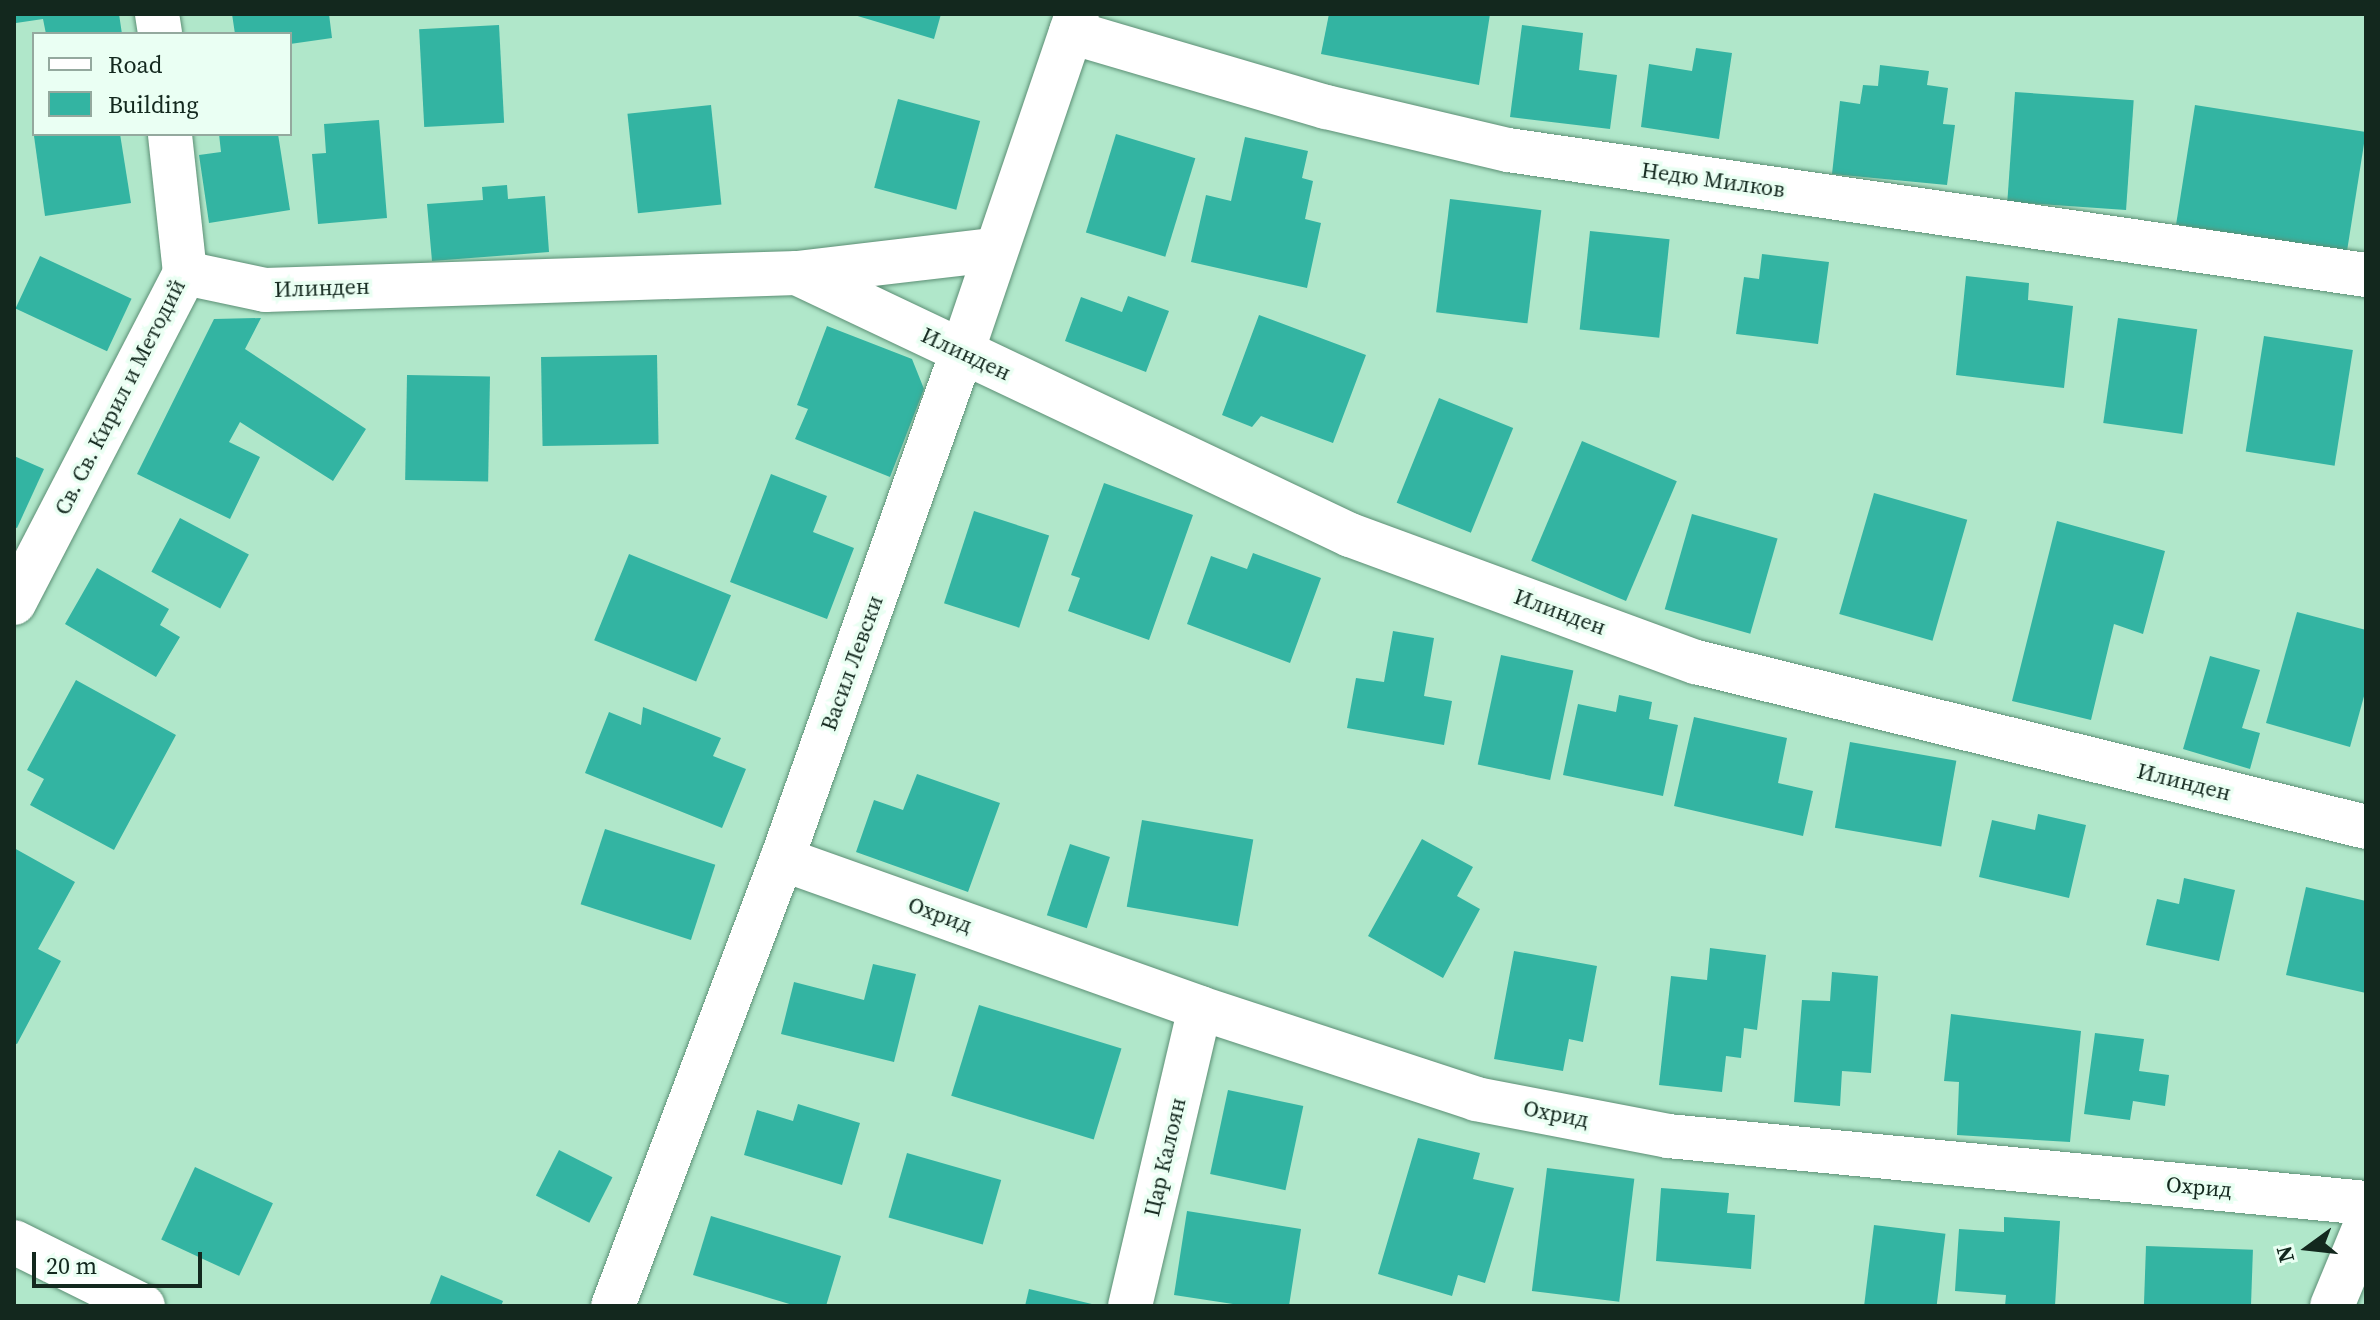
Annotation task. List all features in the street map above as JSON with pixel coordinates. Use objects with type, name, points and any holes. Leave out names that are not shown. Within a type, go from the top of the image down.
[{"type":"street","name":"Васил Левски","points":[[613,1306],[782,859],[962,352],[994,250],[1074,23]]},
{"type":"street","name":"Недю Милков","points":[[1074,23],[1326,107],[1508,150],[2366,275]]},
{"type":"street","name":"Св. Св. Кирил и Методий","points":[[18,586],[185,273],[170,136]]},
{"type":"street","name":"Илинден","points":[[185,273],[265,290],[797,273],[994,250]]},
{"type":"street","name":"Илинден","points":[[797,273],[1350,535],[1696,662],[2366,827]]},
{"type":"street","name":"Охрид","points":[[782,859],[1200,1008],[1476,1099],[1668,1136],[2366,1203]]},
{"type":"street","name":"Цар Калоян","points":[[1130,1306],[1200,1008]]},
{"type":"street","points":[[2332,1306],[2366,1224]]},
{"type":"street","points":[[14,1242],[143,1306]]},
{"type":"building","points":[[15,14],[119,14],[122,32],[46,32],[43,19],[16,23]]},
{"type":"building","points":[[232,14],[329,14],[332,38],[292,44],[292,32],[235,32]]},
{"type":"building","points":[[851,14],[941,14],[934,39]]},
{"type":"building","points":[[1329,14],[1490,14],[1479,85],[1321,54]]},
{"type":"building","points":[[499,25],[504,123],[424,127],[419,29]]},
{"type":"building","points":[[1522,25],[1583,33],[1579,70],[1617,75],[1610,129],[1510,117]]},
{"type":"building","points":[[1696,48],[1732,53],[1719,139],[1641,127],[1649,64],[1692,71]]},
{"type":"building","points":[[1880,65],[1929,71],[1927,85],[1948,88],[1943,124],[1955,125],[1947,185],[1832,174],[1840,101],[1860,104],[1863,85],[1878,86]]},
{"type":"building","points":[[2015,92],[2134,100],[2126,210],[2007,202]]},
{"type":"building","points":[[898,99],[980,121],[956,210],[874,188]]},
{"type":"building","points":[[711,105],[721,204],[638,213],[627,114]]},
{"type":"building","points":[[2195,105],[2366,132],[2347,252],[2176,225]]},
{"type":"building","points":[[379,120],[387,218],[318,224],[312,154],[326,153],[324,124]]},
{"type":"building","points":[[1116,134],[1195,158],[1165,257],[1086,232]]},
{"type":"building","points":[[34,136],[120,136],[131,203],[45,216]]},
{"type":"building","points":[[219,136],[278,136],[290,210],[209,223],[199,155],[221,152]]},
{"type":"building","points":[[1245,137],[1308,151],[1302,178],[1313,181],[1305,219],[1321,223],[1307,288],[1191,262],[1206,195],[1231,201]]},
{"type":"building","points":[[507,185],[508,199],[545,196],[549,252],[432,261],[427,204],[483,200],[482,187]]},
{"type":"building","points":[[1450,199],[1541,210],[1527,323],[1436,312]]},
{"type":"building","points":[[1590,231],[1670,239],[1659,338],[1580,329]]},
{"type":"building","points":[[1762,254],[1829,262],[1818,344],[1736,334],[1744,277],[1759,279]]},
{"type":"building","points":[[40,256],[132,299],[107,351],[15,309]]},
{"type":"building","points":[[1966,276],[2029,283],[2028,300],[2073,306],[2064,388],[1956,375]]},
{"type":"building","points":[[1128,296],[1169,311],[1146,372],[1065,341],[1081,297],[1122,312]]},
{"type":"building","points":[[1259,315],[1366,355],[1333,443],[1261,416],[1252,427],[1222,415]]},
{"type":"building","points":[[261,318],[245,349],[366,429],[333,481],[240,422],[229,442],[260,457],[230,519],[137,474],[214,319]]},
{"type":"building","points":[[2118,318],[2197,329],[2182,434],[2103,423]]},
{"type":"building","points":[[827,326],[912,359],[924,389],[890,477],[795,439],[808,409],[797,405]]},
{"type":"building","points":[[2264,336],[2353,350],[2335,466],[2246,452]]},
{"type":"building","points":[[657,355],[659,444],[543,446],[541,357]]},
{"type":"building","points":[[407,375],[490,376],[488,481],[405,480]]},
{"type":"building","points":[[1439,398],[1513,428],[1471,533],[1397,503]]},
{"type":"building","points":[[1582,441],[1677,481],[1626,601],[1531,561]]},
{"type":"building","points":[[14,456],[44,469],[17,528],[14,527]]},
{"type":"building","points":[[771,474],[827,496],[813,532],[854,548],[827,619],[730,582]]},
{"type":"building","points":[[1104,483],[1193,515],[1149,640],[1068,611],[1080,578],[1071,575]]},
{"type":"building","points":[[1874,493],[1967,520],[1933,641],[1839,614]]},
{"type":"building","points":[[974,511],[1049,535],[1019,628],[944,603]]},
{"type":"building","points":[[1692,514],[1778,539],[1750,634],[1665,609]]},
{"type":"building","points":[[180,518],[249,555],[220,608],[151,572]]},
{"type":"building","points":[[2057,521],[2165,551],[2143,634],[2114,624],[2091,720],[2012,701]]},
{"type":"building","points":[[1253,553],[1321,578],[1290,663],[1187,624],[1211,556],[1247,569]]},
{"type":"building","points":[[629,554],[731,595],[696,681],[594,640]]},
{"type":"building","points":[[97,568],[169,609],[160,625],[180,637],[156,677],[65,624]]},
{"type":"building","points":[[2297,612],[2366,630],[2366,689],[2350,747],[2266,723]]},
{"type":"building","points":[[1393,631],[1434,638],[1424,696],[1452,701],[1444,745],[1347,728],[1356,678],[1384,682]]},
{"type":"building","points":[[1501,655],[1573,670],[1550,780],[1478,765]]},
{"type":"building","points":[[2210,656],[2260,670],[2242,728],[2260,733],[2250,769],[2183,749]]},
{"type":"building","points":[[76,680],[176,735],[114,850],[30,805],[44,779],[27,770]]},
{"type":"building","points":[[1619,695],[1652,702],[1649,719],[1678,725],[1663,796],[1563,775],[1578,704],[1616,712]]},
{"type":"building","points":[[643,707],[721,738],[713,756],[746,769],[722,828],[585,773],[609,712],[641,725]]},
{"type":"building","points":[[1694,717],[1787,738],[1778,783],[1813,791],[1803,836],[1674,806]]},
{"type":"building","points":[[1850,742],[1956,761],[1941,846],[1835,828]]},
{"type":"building","points":[[917,774],[1000,803],[968,892],[856,852],[874,800],[903,810]]},
{"type":"building","points":[[2038,814],[2086,825],[2069,898],[1979,877],[1992,820],[2035,830]]},
{"type":"building","points":[[1142,820],[1253,840],[1238,926],[1127,907]]},
{"type":"building","points":[[605,829],[715,865],[691,940],[581,904]]},
{"type":"building","points":[[1422,839],[1473,867],[1457,896],[1480,909],[1443,978],[1368,936]]},
{"type":"building","points":[[1070,844],[1110,857],[1087,928],[1047,915]]},
{"type":"building","points":[[14,848],[75,882],[38,949],[61,961],[17,1044],[14,1043]]},
{"type":"building","points":[[2184,878],[2235,890],[2219,961],[2146,945],[2157,899],[2179,904]]},
{"type":"building","points":[[2306,887],[2366,901],[2366,993],[2286,975]]},
{"type":"building","points":[[1710,948],[1766,955],[1757,1030],[1744,1028],[1741,1058],[1726,1056],[1722,1092],[1659,1085],[1671,976],[1707,980]]},
{"type":"building","points":[[1514,951],[1597,966],[1583,1042],[1569,1039],[1563,1071],[1494,1059]]},
{"type":"building","points":[[873,964],[916,974],[894,1062],[781,1034],[794,982],[864,1000]]},
{"type":"building","points":[[1832,972],[1878,976],[1871,1073],[1842,1071],[1840,1106],[1794,1102],[1802,1000],[1830,1001]]},
{"type":"building","points":[[979,1005],[1121,1049],[1094,1139],[951,1096]]},
{"type":"building","points":[[1951,1014],[2081,1031],[2070,1142],[1957,1135],[1959,1082],[1944,1081]]},
{"type":"building","points":[[2095,1033],[2144,1039],[2139,1071],[2169,1075],[2165,1106],[2133,1101],[2130,1120],[2084,1114]]},
{"type":"building","points":[[1228,1090],[1303,1106],[1285,1190],[1210,1174]]},
{"type":"building","points":[[798,1104],[860,1123],[842,1185],[744,1155],[757,1110],[793,1121]]},
{"type":"building","points":[[1418,1138],[1480,1153],[1473,1179],[1514,1188],[1485,1283],[1458,1275],[1452,1296],[1378,1274]]},
{"type":"building","points":[[559,1150],[612,1177],[589,1223],[536,1195]]},
{"type":"building","points":[[907,1153],[1001,1180],[983,1244],[889,1217]]},
{"type":"building","points":[[195,1167],[273,1203],[239,1276],[161,1240]]},
{"type":"building","points":[[1547,1168],[1634,1179],[1619,1302],[1532,1291]]},
{"type":"building","points":[[1661,1188],[1729,1193],[1727,1213],[1755,1215],[1751,1269],[1656,1261]]},
{"type":"building","points":[[1187,1211],[1301,1229],[1289,1306],[1246,1306],[1174,1295]]},
{"type":"building","points":[[711,1216],[841,1256],[826,1306],[796,1306],[693,1275]]},
{"type":"building","points":[[2004,1217],[2060,1221],[2055,1306],[2005,1306],[2006,1295],[1955,1291],[1959,1229],[2004,1232]]},
{"type":"building","points":[[1874,1225],[1945,1234],[1937,1306],[1864,1306]]},
{"type":"building","points":[[2146,1246],[2253,1250],[2251,1306],[2144,1306]]},
{"type":"building","points":[[441,1275],[503,1301],[501,1306],[429,1306]]},
{"type":"building","points":[[1029,1289],[1096,1305],[1096,1306],[1025,1306]]}]
